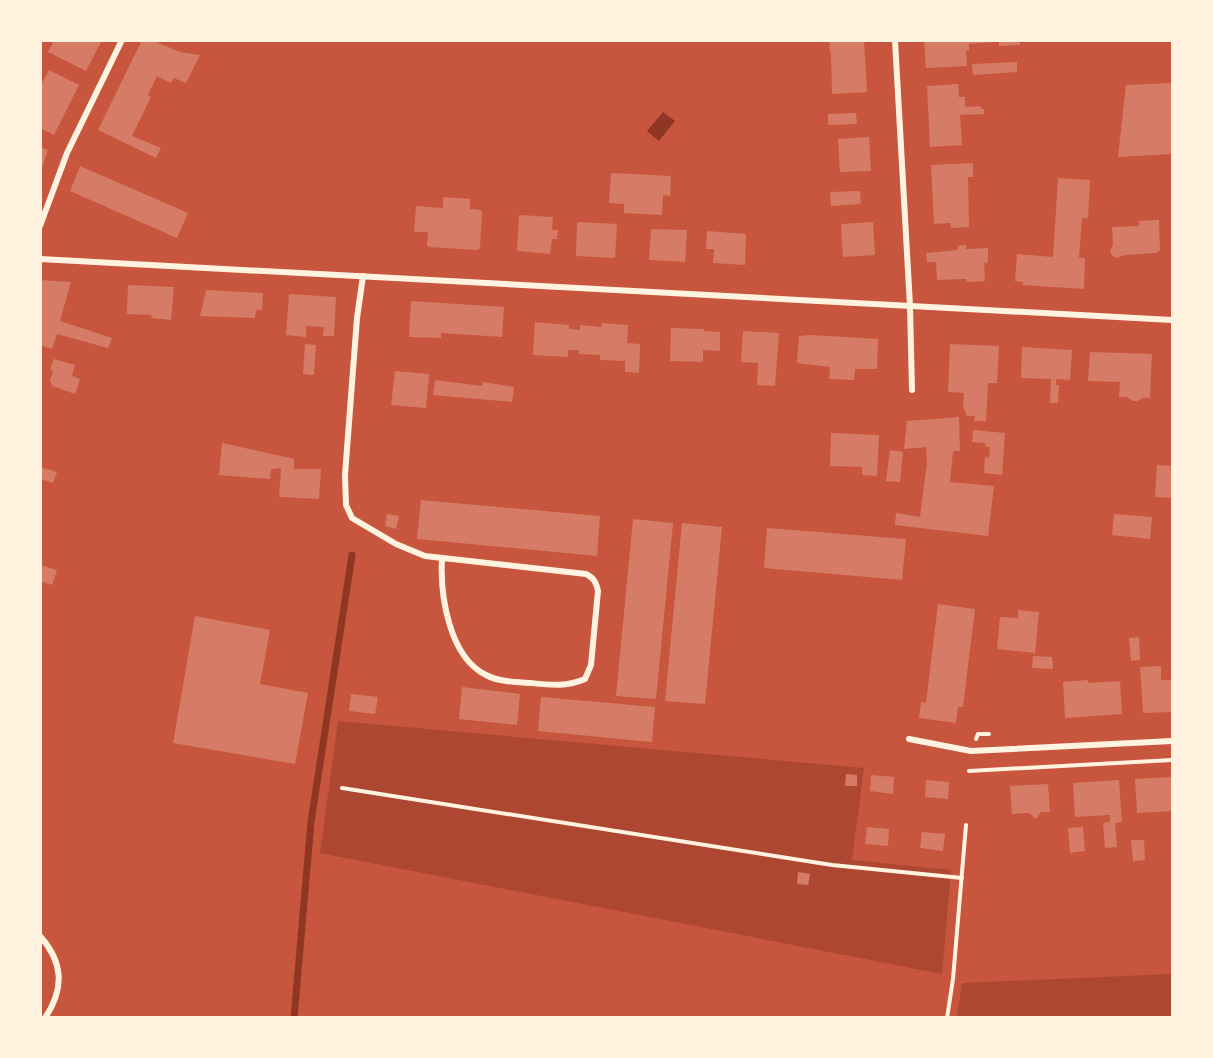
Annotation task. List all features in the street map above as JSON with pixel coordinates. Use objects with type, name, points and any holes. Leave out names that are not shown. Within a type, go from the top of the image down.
[{"type":"street","points":[[40,226],[67,153],[122,40]]},
{"type":"street","points":[[895,40],[910,306],[912,390]]},
{"type":"street","points":[[40,259],[1173,320]]},
{"type":"street","points":[[363,276],[354,344],[345,476],[346,505],[352,518],[396,544],[425,556],[586,574],[592,577],[597,583],[598,591],[591,665],[585,679],[571,684],[541,684],[498,679],[477,669],[460,648],[452,628],[442,588],[442,559]]},
{"type":"street","points":[[909,738],[971,751],[1173,741]]},
{"type":"street","points":[[40,936],[54,953],[58,972],[54,1004],[45,1017]]},
{"type":"path","points":[[969,771],[1173,760]]},
{"type":"path","points":[[342,788],[832,865],[962,878]]},
{"type":"path","points":[[948,1017],[966,825]]},
{"type":"shaded area","points":[[663,112],[675,121],[659,141],[647,131]]},
{"type":"shaded area","points":[[338,721],[864,768],[852,860],[951,870],[942,974],[320,853]]},
{"type":"shaded area","points":[[1172,974],[1172,1017],[957,1017],[962,983]]},
{"type":"building","points":[[54,40],[102,40],[86,71],[48,52]]},
{"type":"building","points":[[142,40],[151,40],[180,52],[200,55],[186,83],[174,78],[171,83],[157,76],[148,95],[151,97],[132,136],[161,148],[156,158],[98,130]]},
{"type":"building","points":[[829,40],[864,40],[867,92],[832,94]]},
{"type":"building","points":[[924,40],[994,40],[994,42],[969,44],[969,50],[966,51],[967,66],[926,68]]},
{"type":"building","points":[[999,40],[1020,40],[1020,45],[999,46]]},
{"type":"building","points":[[1017,62],[1017,72],[973,75],[972,64]]},
{"type":"building","points":[[49,70],[79,85],[54,135],[40,128],[40,87]]},
{"type":"building","points":[[1172,83],[1172,154],[1118,157],[1126,85]]},
{"type":"building","points":[[958,84],[959,97],[965,97],[965,107],[981,106],[984,114],[960,115],[962,145],[930,147],[927,86]]},
{"type":"building","points":[[856,113],[857,124],[828,125],[828,114]]},
{"type":"building","points":[[869,137],[871,171],[840,172],[838,139]]},
{"type":"building","points":[[40,147],[48,150],[41,170],[40,170]]},
{"type":"building","points":[[973,163],[973,177],[968,177],[969,227],[951,228],[950,223],[934,224],[931,165]]},
{"type":"building","points":[[80,166],[188,213],[177,238],[70,191]]},
{"type":"building","points":[[611,173],[671,176],[670,196],[663,195],[662,215],[624,213],[624,204],[609,203]]},
{"type":"building","points":[[1058,178],[1090,180],[1088,218],[1082,218],[1079,258],[1085,258],[1084,289],[1023,285],[1023,282],[1015,281],[1017,254],[1053,257]]},
{"type":"building","points":[[860,191],[861,204],[831,206],[830,192]]},
{"type":"building","points":[[443,197],[470,199],[470,209],[482,212],[478,250],[429,247],[427,245],[428,232],[414,232],[416,206],[443,208]]},
{"type":"building","points":[[519,215],[553,217],[552,230],[558,230],[557,239],[552,239],[550,254],[517,251]]},
{"type":"building","points":[[1159,220],[1160,250],[1156,253],[1125,255],[1116,258],[1112,255],[1110,251],[1113,245],[1112,227],[1139,226],[1139,221]]},
{"type":"building","points":[[577,222],[617,224],[615,258],[576,256]]},
{"type":"building","points":[[873,222],[875,255],[843,257],[841,224]]},
{"type":"building","points":[[651,229],[687,230],[685,262],[649,260]]},
{"type":"building","points":[[707,231],[746,234],[745,265],[713,263],[714,249],[706,249]]},
{"type":"building","points":[[966,245],[966,249],[988,248],[988,260],[984,263],[985,281],[937,280],[936,262],[927,262],[926,253],[958,250],[958,246]]},
{"type":"building","points":[[40,280],[71,282],[60,321],[112,338],[108,348],[57,334],[52,349],[40,345]]},
{"type":"building","points":[[128,285],[174,287],[171,320],[151,318],[152,315],[127,314]]},
{"type":"building","points":[[206,290],[263,293],[262,310],[256,310],[255,318],[200,316]]},
{"type":"building","points":[[289,294],[336,297],[334,336],[323,336],[324,327],[306,326],[306,337],[286,335]]},
{"type":"building","points":[[411,301],[504,307],[502,337],[441,333],[441,338],[409,337]]},
{"type":"building","points":[[535,322],[569,325],[569,329],[580,330],[580,325],[601,327],[602,323],[628,325],[627,343],[640,344],[639,373],[625,372],[625,361],[600,360],[600,355],[579,354],[579,350],[568,350],[568,357],[533,355]]},
{"type":"building","points":[[671,328],[720,332],[720,351],[703,350],[703,362],[670,361]]},
{"type":"building","points":[[743,331],[779,333],[775,386],[757,385],[758,363],[741,362]]},
{"type":"building","points":[[799,336],[878,339],[877,369],[855,369],[854,380],[829,379],[830,367],[797,363]]},
{"type":"building","points":[[305,344],[316,345],[314,375],[303,374]]},
{"type":"building","points":[[950,344],[999,346],[997,383],[988,383],[986,421],[974,421],[975,416],[967,416],[963,407],[964,393],[948,392]]},
{"type":"building","points":[[1022,347],[1072,350],[1070,380],[1056,379],[1056,385],[1059,385],[1058,403],[1050,403],[1051,379],[1021,378]]},
{"type":"building","points":[[1090,352],[1152,354],[1150,398],[1133,401],[1127,397],[1119,397],[1120,382],[1088,381]]},
{"type":"building","points":[[54,359],[75,365],[72,376],[80,379],[75,394],[52,386],[50,380],[53,371],[50,369]]},
{"type":"building","points":[[395,371],[429,374],[426,408],[391,405]]},
{"type":"building","points":[[435,380],[482,386],[483,382],[514,387],[512,402],[433,395]]},
{"type":"building","points":[[959,417],[960,451],[953,451],[950,482],[994,486],[988,536],[895,525],[896,513],[920,517],[927,462],[926,447],[904,449],[907,421]]},
{"type":"building","points":[[973,430],[1005,433],[1002,475],[984,473],[985,457],[989,458],[990,447],[985,446],[985,443],[972,442]]},
{"type":"building","points":[[831,433],[879,435],[877,476],[862,475],[862,467],[830,466]]},
{"type":"building","points":[[222,443],[294,459],[294,469],[321,469],[319,499],[279,497],[281,468],[271,469],[270,479],[219,475]]},
{"type":"building","points":[[890,450],[903,452],[900,482],[886,481]]},
{"type":"building","points":[[1157,465],[1172,466],[1172,498],[1155,497]]},
{"type":"building","points":[[40,467],[57,472],[53,483],[40,479]]},
{"type":"building","points":[[421,500],[600,516],[597,556],[417,539]]},
{"type":"building","points":[[387,514],[399,516],[396,529],[385,526]]},
{"type":"building","points":[[1114,514],[1152,517],[1150,539],[1112,535]]},
{"type":"building","points":[[633,519],[673,523],[656,699],[616,696]]},
{"type":"building","points":[[682,523],[722,527],[705,704],[665,701]]},
{"type":"building","points":[[767,528],[906,539],[902,580],[764,568]]},
{"type":"building","points":[[40,565],[57,570],[52,585],[40,581]]},
{"type":"building","points":[[938,604],[975,609],[963,707],[958,707],[956,723],[919,718],[921,702],[926,703]]},
{"type":"building","points":[[1018,610],[1039,612],[1035,653],[997,649],[1000,617],[1018,618]]},
{"type":"building","points":[[195,616],[270,630],[260,684],[308,693],[295,764],[173,743]]},
{"type":"building","points":[[1139,637],[1140,660],[1131,661],[1129,638]]},
{"type":"building","points":[[1033,656],[1052,657],[1053,669],[1032,668]]},
{"type":"building","points":[[1161,666],[1161,680],[1172,680],[1172,712],[1143,713],[1140,667]]},
{"type":"building","points":[[1088,680],[1088,683],[1120,681],[1122,714],[1065,718],[1063,682]]},
{"type":"building","points":[[462,687],[520,694],[517,725],[459,719]]},
{"type":"building","points":[[351,694],[378,697],[375,714],[349,711]]},
{"type":"building","points":[[541,697],[655,707],[652,742],[538,731]]},
{"type":"building","points":[[846,774],[857,775],[857,786],[845,786]]},
{"type":"building","points":[[871,775],[894,777],[893,794],[870,791]]},
{"type":"building","points":[[1172,777],[1172,811],[1137,813],[1135,779]]},
{"type":"building","points":[[926,780],[949,782],[948,799],[925,797]]},
{"type":"building","points":[[1119,780],[1122,822],[1115,823],[1117,847],[1105,848],[1103,823],[1110,822],[1110,815],[1075,817],[1073,783]]},
{"type":"building","points":[[1048,784],[1050,812],[1041,812],[1036,819],[1029,813],[1012,814],[1010,786]]},
{"type":"building","points":[[867,827],[889,829],[888,846],[865,844]]},
{"type":"building","points":[[1083,827],[1085,851],[1070,853],[1068,828]]},
{"type":"building","points":[[922,832],[945,834],[943,851],[920,848]]},
{"type":"building","points":[[1131,840],[1144,840],[1145,860],[1133,861]]},
{"type":"building","points":[[798,872],[810,874],[808,885],[797,884]]},
{"type":"waterway","points":[[294,1018],[311,822],[352,555]]}]
